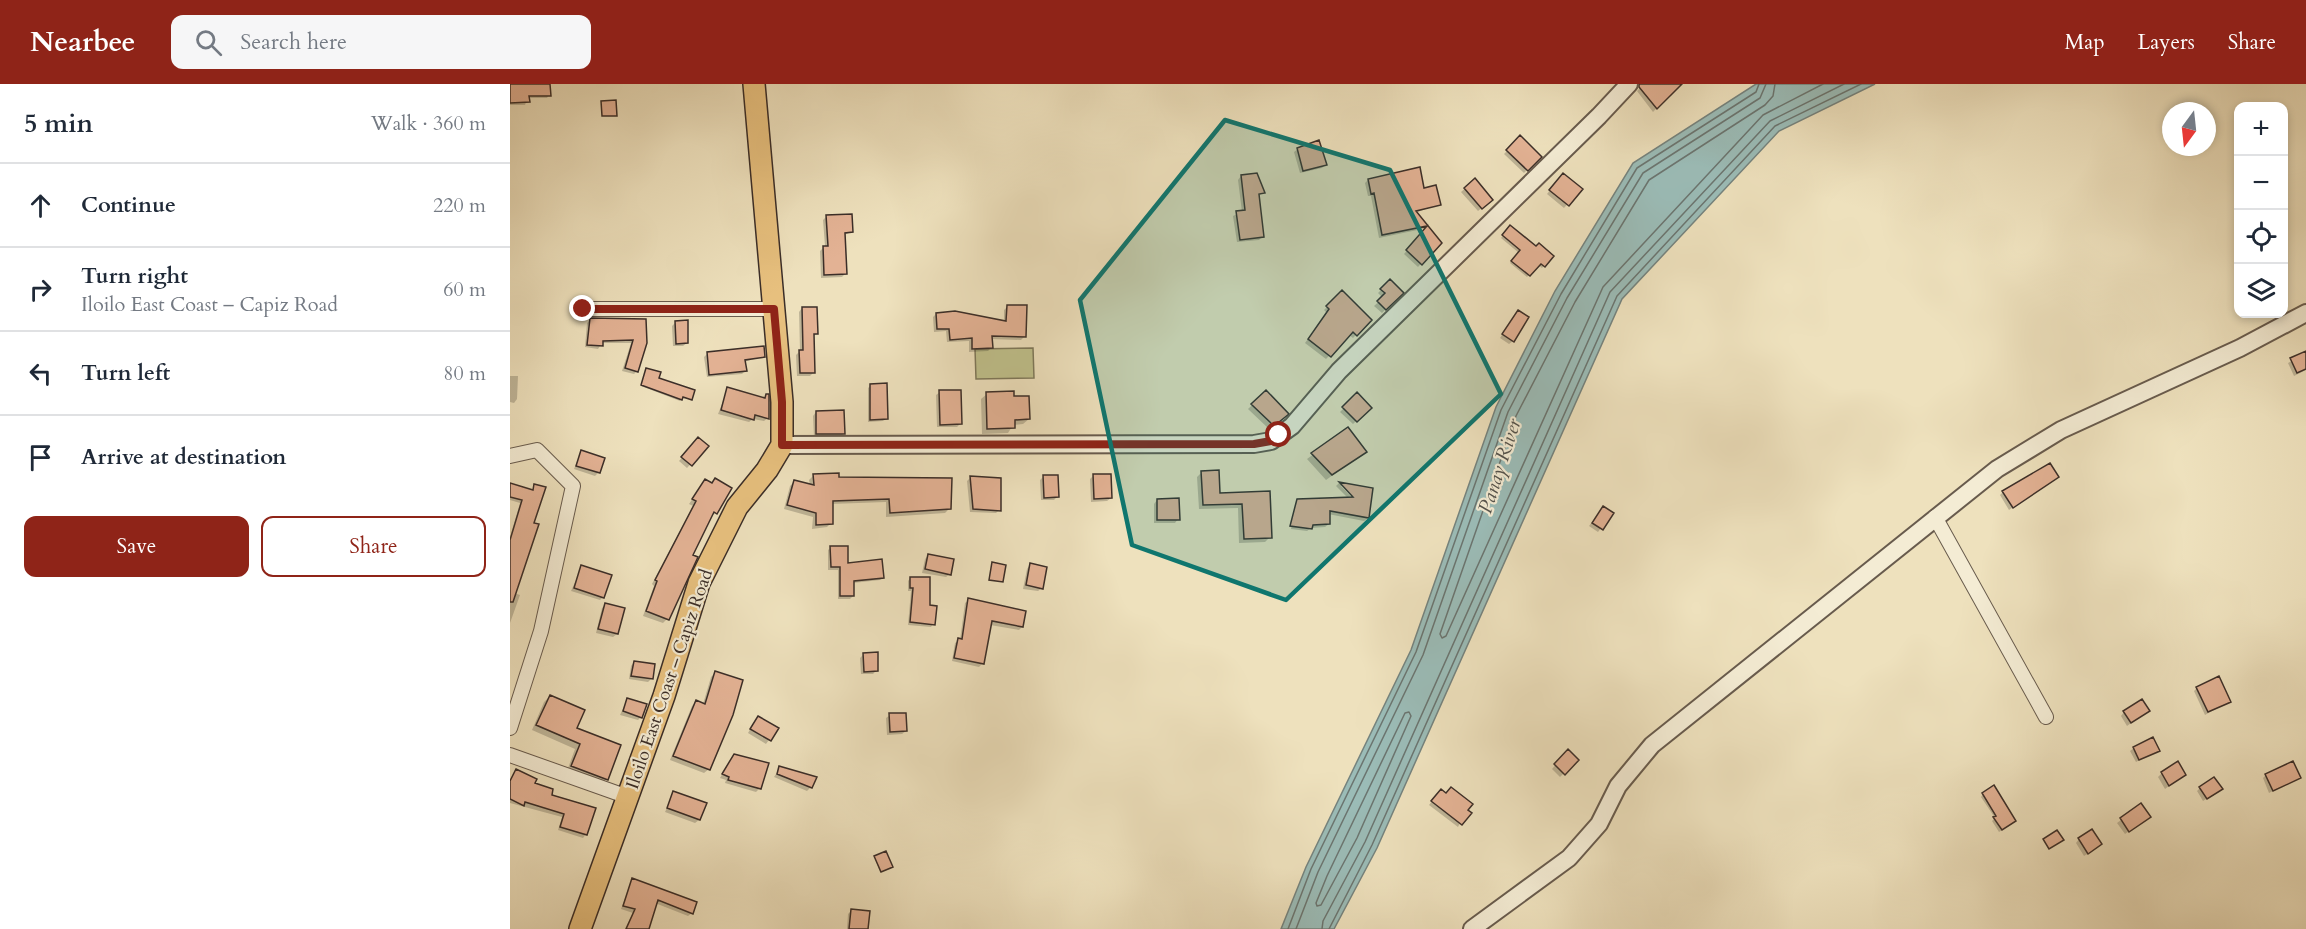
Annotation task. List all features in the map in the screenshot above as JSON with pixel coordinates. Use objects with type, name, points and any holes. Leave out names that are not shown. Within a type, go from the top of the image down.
[{"type":"main road","points":[[754,84],[782,402],[782,445]]},
{"type":"main road","name":"Iloilo East Coast – Capiz Road","points":[[580,929],[664,696],[699,583],[737,507],[767,470],[782,445]]},
{"type":"street","points":[[782,445],[1254,444],[1271,441],[1292,426],[1339,371],[1629,84]]},
{"type":"street","points":[[583,309],[774,309]]},
{"type":"street","points":[[1472,929],[1569,858],[1599,824],[1618,786],[1652,744],[1996,469],[2061,430],[2240,348],[2306,313]]},
{"type":"street","points":[[510,456],[537,450],[573,486],[541,631],[510,728]]},
{"type":"street","points":[[1935,517],[2046,717]]},
{"type":"street","points":[[510,755],[628,797]]},
{"type":"highlighted area","points":[[1225,120],[1390,170],[1501,394],[1286,600],[1132,545],[1080,300]]},
{"type":"green space","points":[[1033,348],[1034,378],[976,379],[975,349]]},
{"type":"water","name":"Panay River","points":[[1756,84],[1875,84],[1779,131],[1622,299],[1377,848],[1334,929],[1281,929],[1306,867],[1411,650],[1496,407],[1555,291],[1633,163]]},
{"type":"building","points":[[510,84],[550,84],[551,96],[529,96],[530,102],[510,103]]},
{"type":"building","points":[[1639,84],[1682,84],[1657,109]]},
{"type":"building","points":[[616,100],[617,116],[602,116],[601,101]]},
{"type":"building","points":[[1520,135],[1542,157],[1528,171],[1506,150]]},
{"type":"building","points":[[1319,140],[1327,165],[1303,171],[1297,148]]},
{"type":"building","points":[[1420,167],[1424,188],[1436,185],[1441,205],[1416,211],[1442,243],[1422,265],[1406,250],[1427,226],[1382,235],[1374,193],[1371,194],[1368,179]]},
{"type":"building","points":[[1257,173],[1265,193],[1259,194],[1264,237],[1240,240],[1236,211],[1245,210],[1241,175]]},
{"type":"building","points":[[1563,173],[1583,189],[1569,206],[1549,190]]},
{"type":"building","points":[[1475,178],[1493,200],[1482,209],[1464,188]]},
{"type":"building","points":[[852,214],[853,232],[845,233],[847,274],[824,275],[823,246],[828,246],[826,215]]},
{"type":"building","points":[[1510,225],[1536,246],[1539,243],[1554,256],[1545,267],[1541,264],[1530,276],[1511,261],[1520,250],[1502,235]]},
{"type":"building","points":[[1390,279],[1404,293],[1386,310],[1377,301],[1385,293],[1380,289]]},
{"type":"building","points":[[1342,290],[1372,320],[1357,336],[1353,332],[1331,357],[1308,339],[1329,309],[1326,306]]},
{"type":"building","points":[[1007,305],[1027,305],[1026,337],[992,336],[993,348],[972,349],[972,338],[950,340],[949,329],[937,329],[936,313],[955,311],[1006,321]]},
{"type":"building","points":[[802,307],[817,307],[818,334],[814,334],[815,373],[800,373],[799,350],[803,350]]},
{"type":"building","points":[[1518,310],[1529,317],[1514,342],[1502,334]]},
{"type":"building","points":[[590,318],[646,319],[647,343],[638,372],[625,368],[633,340],[603,341],[603,346],[587,345]]},
{"type":"building","points":[[688,320],[688,343],[676,344],[675,321]]},
{"type":"building","points":[[764,346],[765,357],[745,360],[747,371],[709,375],[707,352]]},
{"type":"building","points":[[2306,351],[2306,369],[2297,373],[2290,358]]},
{"type":"building","points":[[646,368],[661,372],[659,378],[695,390],[692,400],[683,397],[682,400],[641,385]]},
{"type":"building","points":[[887,383],[888,419],[870,420],[870,384]]},
{"type":"building","points":[[727,387],[765,398],[766,394],[769,394],[769,419],[755,415],[754,420],[721,410]]},
{"type":"building","points":[[939,390],[961,390],[962,424],[940,425]]},
{"type":"building","points":[[1266,390],[1289,414],[1274,426],[1251,404]]},
{"type":"building","points":[[1014,391],[1014,396],[1029,396],[1030,419],[1015,420],[1015,428],[987,429],[986,392]]},
{"type":"building","points":[[1357,392],[1372,408],[1357,422],[1342,407]]},
{"type":"building","points":[[844,410],[845,434],[816,434],[816,411]]},
{"type":"building","points":[[1348,427],[1367,452],[1332,475],[1311,453]]},
{"type":"building","points":[[698,437],[709,446],[692,466],[681,457]]},
{"type":"building","points":[[581,450],[605,458],[600,473],[576,466]]},
{"type":"building","points":[[2050,463],[2059,477],[2013,508],[2002,491]]},
{"type":"building","points":[[1219,470],[1220,493],[1270,491],[1272,538],[1244,539],[1242,504],[1203,505],[1201,471]]},
{"type":"building","points":[[839,473],[839,477],[952,478],[951,509],[890,513],[889,499],[833,501],[833,524],[816,525],[816,513],[787,505],[794,480],[814,485],[813,474]]},
{"type":"building","points":[[1093,474],[1111,474],[1112,498],[1094,499]]},
{"type":"building","points":[[1043,475],[1058,475],[1059,497],[1044,498]]},
{"type":"building","points":[[970,476],[1001,478],[1001,511],[973,509]]},
{"type":"building","points":[[715,478],[732,488],[717,514],[714,512],[693,555],[698,557],[669,620],[646,611],[657,581],[655,580],[696,501],[692,499],[705,479],[712,483]]},
{"type":"building","points":[[1339,482],[1373,488],[1369,518],[1330,511],[1330,524],[1313,525],[1312,529],[1290,526],[1297,499],[1353,497]]},
{"type":"building","points":[[510,483],[533,490],[534,484],[546,487],[534,523],[539,524],[513,602],[510,602],[510,540],[522,500],[510,497]]},
{"type":"building","points":[[1179,498],[1180,520],[1157,520],[1157,499]]},
{"type":"building","points":[[1603,506],[1614,513],[1603,530],[1592,523]]},
{"type":"building","points":[[830,546],[848,546],[848,563],[882,559],[884,578],[854,581],[854,596],[840,596],[840,567],[831,567]]},
{"type":"building","points":[[928,554],[954,559],[951,575],[925,569]]},
{"type":"building","points":[[992,562],[1006,565],[1003,582],[989,580]]},
{"type":"building","points":[[1030,563],[1047,567],[1043,589],[1026,585]]},
{"type":"building","points":[[581,565],[612,575],[604,598],[574,588]]},
{"type":"building","points":[[910,577],[930,577],[930,605],[937,606],[935,625],[910,622],[913,588],[910,588]]},
{"type":"building","points":[[968,598],[1026,611],[1023,627],[992,621],[984,664],[954,658],[958,638],[962,639]]},
{"type":"building","points":[[605,603],[625,608],[618,634],[598,629]]},
{"type":"building","points":[[878,652],[878,671],[864,672],[863,653]]},
{"type":"building","points":[[634,661],[655,664],[653,679],[631,676]]},
{"type":"building","points":[[715,671],[743,680],[733,715],[710,770],[673,756],[696,700],[705,704]]},
{"type":"building","points":[[2219,676],[2231,702],[2208,712],[2196,687]]},
{"type":"building","points":[[550,695],[585,710],[577,728],[621,745],[608,780],[571,766],[580,744],[536,725]]},
{"type":"building","points":[[627,698],[647,704],[642,718],[623,711]]},
{"type":"building","points":[[2142,699],[2150,711],[2131,723],[2123,711]]},
{"type":"building","points":[[889,713],[906,713],[907,731],[890,732]]},
{"type":"building","points":[[758,716],[779,728],[771,741],[750,729]]},
{"type":"building","points":[[2153,737],[2160,751],[2139,760],[2133,747]]},
{"type":"building","points":[[1568,749],[1579,760],[1565,775],[1554,764]]},
{"type":"building","points":[[734,754],[769,763],[761,789],[728,780],[729,777],[722,774]]},
{"type":"building","points":[[2178,761],[2186,775],[2169,786],[2161,772]]},
{"type":"building","points":[[2293,761],[2301,778],[2273,791],[2265,774]]},
{"type":"building","points":[[779,766],[817,777],[812,788],[777,774]]},
{"type":"building","points":[[516,769],[537,779],[535,783],[553,789],[552,795],[596,808],[587,835],[560,827],[564,814],[525,802],[524,806],[510,799],[510,781]]},
{"type":"building","points":[[2214,777],[2223,789],[2207,799],[2199,787]]},
{"type":"building","points":[[1994,785],[2016,821],[2002,830],[1982,793]]},
{"type":"building","points":[[1451,787],[1473,804],[1468,810],[1472,813],[1462,825],[1431,801],[1441,789],[1446,793]]},
{"type":"building","points":[[673,791],[707,803],[700,820],[667,808]]},
{"type":"building","points":[[2141,803],[2151,817],[2129,832],[2120,818]]},
{"type":"building","points":[[2092,829],[2102,844],[2088,854],[2078,838]]},
{"type":"building","points":[[2057,830],[2064,840],[2049,849],[2043,839]]},
{"type":"building","points":[[886,851],[893,867],[881,872],[874,856]]},
{"type":"building","points":[[632,878],[697,902],[693,914],[658,900],[649,929],[626,929],[635,909],[623,906]]},
{"type":"building","points":[[851,909],[870,911],[868,929],[849,929]]},
{"type":"route","points":[[583,309],[774,309],[782,402],[782,445],[1254,444],[1271,441],[1279,435]]}]
